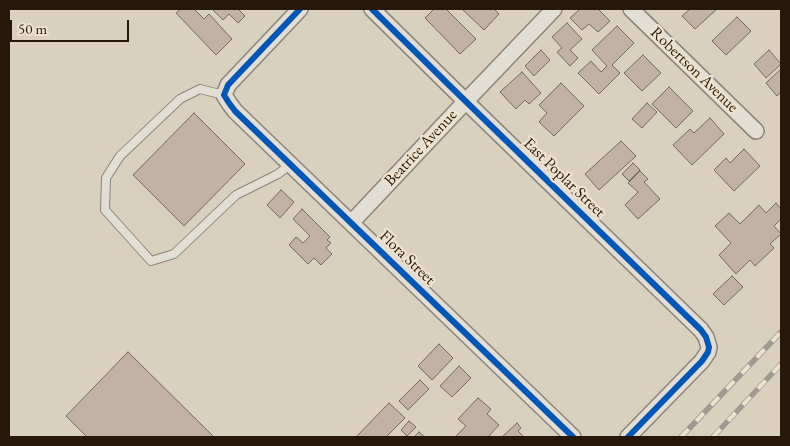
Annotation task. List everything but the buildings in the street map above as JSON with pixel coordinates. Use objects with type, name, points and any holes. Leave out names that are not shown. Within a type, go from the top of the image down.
[{"type":"street","points":[[224,95],[228,85],[300,9]]},
{"type":"street","name":"East Poplar Street","points":[[372,9],[706,337],[708,352],[702,361],[628,437]]},
{"type":"street","name":"Beatrice Avenue","points":[[351,223],[554,9]]},
{"type":"street","name":"Robertson Avenue","points":[[631,9],[756,131]]},
{"type":"street","name":"Flora Street","points":[[224,95],[235,111],[573,437]]},
{"type":"lane","points":[[224,95],[200,89],[180,99],[120,156],[106,178],[105,210],[151,261],[174,254],[236,195],[278,174],[290,164]]},
{"type":"railway","points":[[681,437],[781,332]]},
{"type":"railway","points":[[713,437],[781,364]]},
{"type":"cycle path","points":[[300,9],[228,85],[224,95],[229,103],[235,111],[573,437]]},
{"type":"cycle path","points":[[372,9],[706,337],[709,347],[702,361],[628,437]]}]
